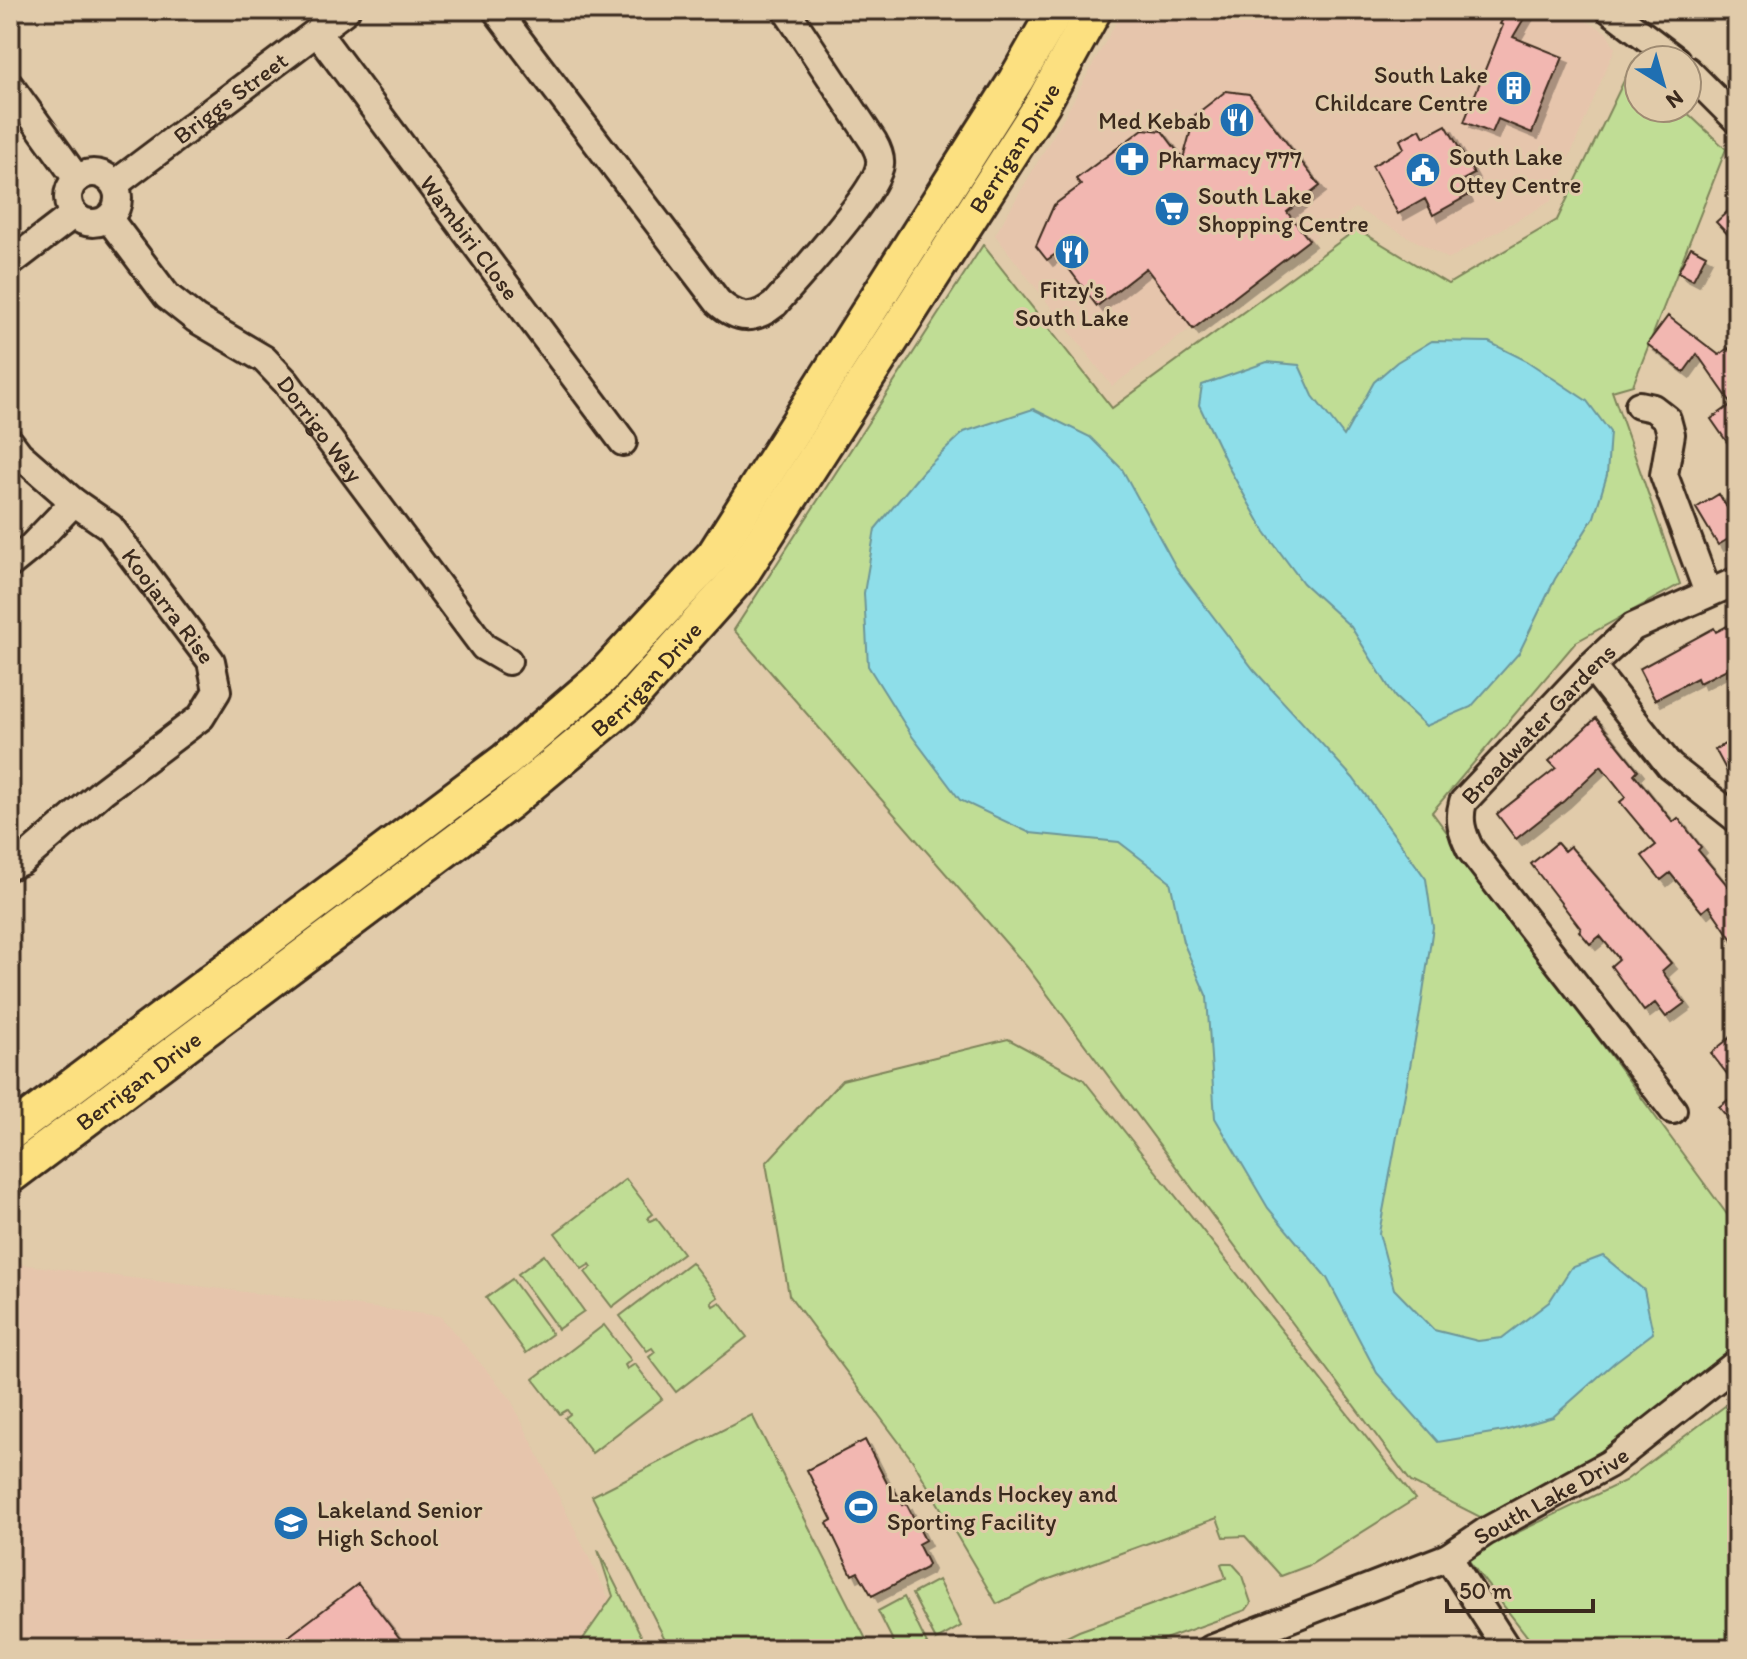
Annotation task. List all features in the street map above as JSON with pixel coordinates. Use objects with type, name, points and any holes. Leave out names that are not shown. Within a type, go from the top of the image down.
[{"type":"main road","name":"Berrigan Drive","points":[[10,1133],[506,760],[601,678],[714,555],[1016,80],[1056,10]]},
{"type":"main road","name":"Berrigan Drive","points":[[10,1176],[509,802],[623,707],[740,576],[1043,103],[1094,10]]},
{"type":"main road","points":[[952,180],[982,199]]},
{"type":"street","name":"Briggs Street","points":[[115,184],[346,10]]},
{"type":"street","points":[[496,10],[718,302],[728,311],[749,317],[763,314],[775,304],[871,190],[880,164],[873,141],[786,10]]},
{"type":"street","points":[[1610,10],[1655,44]]},
{"type":"street","name":"Wambiri Close","points":[[317,32],[623,442]]},
{"type":"street","points":[[10,86],[77,179]]},
{"type":"street","points":[[1703,86],[1737,120]]},
{"type":"street","points":[[97,173],[110,178],[115,184],[119,202],[109,219],[90,224],[74,214],[68,196],[77,179],[97,173]]},
{"type":"street","points":[[10,263],[74,214]]},
{"type":"street","name":"Dorrigo Way","points":[[109,219],[167,296],[196,319],[264,359],[286,382],[484,647],[508,661]]},
{"type":"street","points":[[1639,405],[1653,408],[1667,419],[1671,434],[1664,475],[1708,593]]},
{"type":"street","name":"Koojarra Rise","points":[[10,442],[19,454],[74,502],[110,527],[211,661],[217,691],[201,717],[103,791],[22,861],[10,866]]},
{"type":"street","points":[[10,564],[31,547],[74,502]]},
{"type":"street","name":"Broadwater Gardens","points":[[1673,1110],[1501,891],[1462,834],[1463,802],[1591,666],[1633,627],[1737,581]]},
{"type":"street","points":[[1591,666],[1670,766],[1737,819]]},
{"type":"street","name":"South Lake Drive","points":[[1211,1649],[1448,1557],[1485,1532],[1609,1464],[1737,1363]]},
{"type":"street","points":[[1448,1557],[1507,1649]]},
{"type":"shaded area","points":[[1123,10],[1567,10],[1606,32],[1615,48],[1551,201],[1449,259],[1355,208],[1112,386],[995,235]]},
{"type":"shaded area","name":"Lakeland Senior High School","points":[[10,1263],[440,1316],[510,1398],[634,1649],[10,1649]]},
{"type":"green space","points":[[1623,83],[1623,124],[1699,124],[1726,149],[1633,385],[1612,391],[1680,584],[1576,642],[1432,812],[1737,1228],[1737,1359],[1609,1460],[1486,1520],[1411,1482],[1027,967],[734,630],[983,245],[1112,408],[1357,229],[1448,284],[1557,220]]},
{"type":"green space","points":[[1008,1039],[1083,1079],[1415,1499],[1310,1565],[1281,1576],[1245,1536],[1224,1537],[1217,1518],[1044,1581],[997,1604],[913,1461],[789,1295],[766,1163],[842,1080]]},
{"type":"green space","points":[[626,1179],[653,1214],[648,1218],[650,1221],[656,1218],[683,1253],[612,1307],[585,1272],[592,1267],[590,1264],[582,1269],[555,1233]]},
{"type":"green space","points":[[544,1255],[584,1311],[558,1329],[518,1274]]},
{"type":"green space","points":[[691,1262],[718,1297],[711,1302],[713,1306],[720,1302],[747,1337],[676,1392],[649,1357],[655,1352],[652,1348],[647,1351],[620,1316]]},
{"type":"green space","points":[[512,1279],[552,1334],[526,1353],[486,1298]]},
{"type":"green space","points":[[604,1325],[631,1360],[625,1365],[627,1369],[635,1364],[662,1399],[592,1453],[565,1418],[570,1414],[567,1410],[560,1414],[533,1379]]},
{"type":"green space","points":[[1737,1397],[1737,1649],[1537,1649],[1466,1557],[1625,1481]]},
{"type":"green space","points":[[752,1415],[871,1649],[670,1649],[592,1496]]},
{"type":"green space","points":[[598,1550],[648,1649],[576,1649],[613,1596]]},
{"type":"green space","points":[[1223,1563],[1232,1563],[1241,1573],[1251,1603],[1246,1610],[1137,1649],[1042,1649],[1079,1631],[1226,1578]]},
{"type":"green space","points":[[938,1580],[961,1626],[936,1640],[912,1594]]},
{"type":"green space","points":[[904,1597],[927,1644],[917,1649],[897,1649],[878,1611]]},
{"type":"water","points":[[1432,341],[1489,342],[1527,361],[1587,401],[1610,432],[1607,475],[1594,517],[1555,579],[1519,653],[1471,707],[1426,726],[1395,697],[1351,627],[1303,583],[1265,532],[1230,470],[1199,405],[1202,385],[1267,362],[1299,365],[1313,396],[1344,436],[1374,382],[1397,362]]},
{"type":"water","points":[[1033,409],[1090,437],[1122,469],[1177,569],[1254,670],[1353,778],[1426,879],[1433,927],[1379,1233],[1394,1289],[1434,1330],[1478,1341],[1502,1338],[1549,1302],[1571,1268],[1603,1256],[1644,1290],[1653,1333],[1553,1417],[1504,1431],[1438,1442],[1377,1373],[1327,1278],[1268,1208],[1215,1118],[1207,997],[1183,942],[1170,881],[1119,842],[1030,833],[960,800],[912,736],[868,666],[864,593],[875,529],[923,471],[964,432]]},
{"type":"building","name":"South Lake Childcare Centre","points":[[1508,10],[1529,10],[1513,37],[1563,57],[1532,133],[1498,119],[1492,133],[1464,122]]},
{"type":"building","name":"South Lake Shopping Centre","points":[[1226,91],[1249,94],[1320,186],[1287,212],[1309,240],[1193,329],[1146,268],[1097,306],[1057,253],[1047,260],[1036,246],[1054,205],[1081,185],[1076,179],[1143,129],[1162,131],[1183,159],[1195,115]]},
{"type":"building","name":"South Lake Ottey Centre","points":[[1446,125],[1474,174],[1459,182],[1467,196],[1433,215],[1425,199],[1398,214],[1372,166],[1404,148],[1400,140],[1420,129],[1424,137]]},
{"type":"building","points":[[1737,203],[1737,244],[1716,222]]},
{"type":"building","points":[[1691,247],[1706,255],[1693,280],[1678,272]]},
{"type":"building","points":[[1668,316],[1719,355],[1728,348],[1737,361],[1737,435],[1727,442],[1711,419],[1732,404],[1697,354],[1684,372],[1647,344]]},
{"type":"building","points":[[1719,494],[1731,514],[1737,510],[1737,534],[1718,545],[1696,508]]},
{"type":"building","points":[[1737,621],[1737,664],[1699,683],[1697,678],[1655,700],[1639,669],[1714,628],[1716,632]]},
{"type":"building","points":[[1596,718],[1638,770],[1634,774],[1673,822],[1678,818],[1701,847],[1698,850],[1737,897],[1737,947],[1709,906],[1702,912],[1670,873],[1661,880],[1642,856],[1656,845],[1620,802],[1626,797],[1601,766],[1564,801],[1516,839],[1497,814],[1556,768],[1549,761]]},
{"type":"building","points":[[1737,738],[1737,790],[1715,749]]},
{"type":"building","points":[[1557,843],[1564,851],[1570,846],[1671,963],[1662,971],[1685,1003],[1666,1017],[1655,1003],[1644,1011],[1611,966],[1619,959],[1600,936],[1590,944],[1531,864]]},
{"type":"building","points":[[1737,1032],[1737,1087],[1711,1053]]},
{"type":"building","points":[[1737,1093],[1737,1129],[1719,1107]]},
{"type":"building","name":"Lakelands Hockey and Sporting Facility","points":[[865,1440],[891,1491],[894,1489],[903,1505],[906,1503],[925,1540],[918,1544],[928,1564],[926,1568],[872,1596],[858,1572],[852,1575],[827,1523],[832,1520],[807,1470]]},
{"type":"building","points":[[358,1584],[408,1649],[272,1649],[338,1599]]},
{"type":"place","name":"South Lake Childcare Centre","points":[[1514,88]]},
{"type":"place","name":"Med Kebab","points":[[1237,120]]},
{"type":"place","name":"Pharmacy 777","points":[[1132,159]]},
{"type":"place","name":"South Lake Ottey Centre","points":[[1423,170]]},
{"type":"place","name":"South Lake Shopping Centre","points":[[1172,209]]},
{"type":"place","name":"Fitzy's South Lake","points":[[1072,252]]},
{"type":"place","name":"Lakelands Hockey and Sporting Facility","points":[[861,1507]]},
{"type":"place","name":"Lakeland Senior High School","points":[[291,1523]]}]
